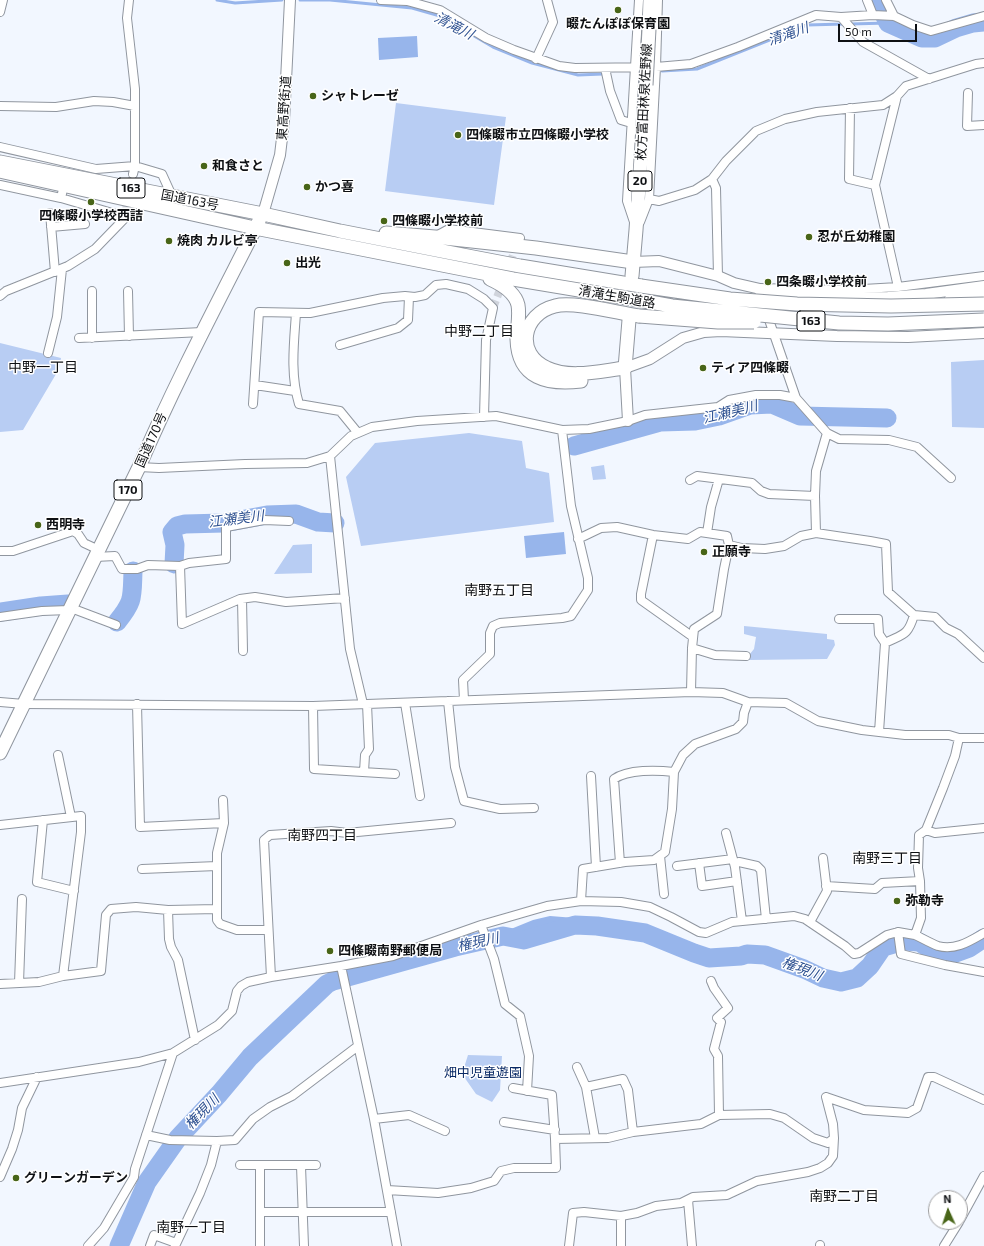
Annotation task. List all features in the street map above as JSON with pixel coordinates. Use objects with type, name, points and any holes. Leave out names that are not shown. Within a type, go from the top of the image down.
[{"type":"main road","name":"枚方富田林泉佐野線","points":[[632,276],[646,85],[650,0]]},
{"type":"main road","name":"国道163号","points":[[0,162],[356,233]]},
{"type":"main road","name":"国道163号","points":[[0,172],[256,228]]},
{"type":"main road","name":"国道170号","points":[[0,753],[139,467],[202,332],[263,214]]},
{"type":"main road","name":"清滝生駒道路","points":[[256,228],[513,279],[672,306],[808,321],[888,324],[984,320]]},
{"type":"main road","name":"清滝生駒道路","points":[[356,233],[520,266],[730,299],[854,306],[984,304]]},
{"type":"main road","points":[[356,233],[400,233],[435,236],[536,248],[633,262]]},
{"type":"main road","points":[[468,269],[501,284],[511,293],[518,305],[518,349],[521,361],[527,369],[538,378],[552,382],[569,383],[593,380],[625,368],[634,318]]},
{"type":"main road","name":"163","points":[[918,305],[984,296]]},
{"type":"main road","name":"163","points":[[625,368],[566,374],[546,368],[535,359],[528,350],[526,339],[528,327],[535,316],[544,310],[555,306],[570,305],[634,318],[718,322],[808,321]]},
{"type":"street","points":[[0,12],[3,0]]},
{"type":"street","points":[[129,0],[127,18],[136,106],[134,170]]},
{"type":"street","name":"東高野街道","points":[[263,214],[280,155],[284,121],[290,0]]},
{"type":"street","points":[[381,0],[407,1],[440,10],[486,38],[536,59],[559,66],[575,68],[656,67],[691,64],[738,47],[816,15],[843,19],[875,15],[891,16],[932,31],[984,16]]},
{"type":"street","points":[[536,59],[553,22],[546,0]]},
{"type":"street","points":[[636,230],[627,201],[639,0]]},
{"type":"street","points":[[636,230],[649,199],[658,0]]},
{"type":"street","points":[[867,0],[875,15]]},
{"type":"street","points":[[886,0],[891,16]]},
{"type":"street","points":[[843,19],[863,42],[929,79]]},
{"type":"street","points":[[649,199],[660,201],[695,190],[712,179],[726,161],[756,131],[785,118],[817,112],[883,105],[897,96],[906,86],[976,64],[984,63]]},
{"type":"street","points":[[605,68],[610,91],[621,120],[631,123]]},
{"type":"street","points":[[968,93],[967,126],[984,126]]},
{"type":"street","points":[[897,96],[876,186],[898,287]]},
{"type":"street","points":[[0,106],[56,107],[94,101],[113,102],[136,106]]},
{"type":"street","points":[[850,108],[849,179],[876,186]]},
{"type":"street","points":[[0,147],[96,170],[134,170],[162,174],[172,196]]},
{"type":"street","points":[[712,179],[716,188],[718,276]]},
{"type":"street","points":[[0,185],[126,213],[95,250],[58,270],[6,291],[0,296]]},
{"type":"street","points":[[61,198],[64,185]]},
{"type":"street","points":[[48,353],[57,317],[58,270],[50,213]]},
{"type":"street","points":[[51,227],[85,224]]},
{"type":"street","points":[[435,236],[448,229],[520,238]]},
{"type":"street","points":[[633,262],[659,261],[718,276],[734,283],[782,294],[832,298],[888,297],[926,294],[984,286]]},
{"type":"street","points":[[758,288],[846,290],[898,287],[984,276]]},
{"type":"street","points":[[254,404],[259,312],[310,313],[383,298],[415,297],[425,295],[436,286],[446,284],[468,289],[484,299],[493,308],[486,340],[484,417]]},
{"type":"street","points":[[758,288],[796,398],[827,433],[839,438],[889,440],[917,447],[951,478]]},
{"type":"street","points":[[92,291],[92,338]]},
{"type":"street","points":[[128,291],[129,336]]},
{"type":"street","points":[[340,345],[398,328],[408,320],[409,297]]},
{"type":"street","points":[[296,313],[293,363],[295,391],[299,404],[340,411],[358,433]]},
{"type":"street","points":[[628,421],[625,368],[650,359],[683,338],[704,332],[721,331],[837,336],[908,337],[984,333]]},
{"type":"street","points":[[79,338],[202,332]]},
{"type":"street","points":[[256,385],[295,391]]},
{"type":"street","points":[[139,467],[159,468],[245,464],[307,464],[330,456],[351,436],[372,427],[417,422],[496,416],[562,430],[589,429],[628,421],[645,415],[718,407],[729,400],[756,395],[780,395],[796,398]]},
{"type":"street","points":[[464,700],[463,680],[490,654],[490,633],[493,626],[500,623],[571,616],[588,590],[588,578],[571,506],[562,430]]},
{"type":"street","points":[[816,533],[816,471],[827,433]]},
{"type":"street","points":[[330,456],[350,649],[365,704],[369,749],[365,755],[364,772]]},
{"type":"street","points":[[690,480],[697,476],[720,478],[752,483],[761,491],[769,494],[815,496]]},
{"type":"street","points":[[707,533],[711,507],[720,478]]},
{"type":"street","points":[[0,552],[13,550],[73,532],[78,534],[84,543],[97,554],[115,556],[122,570],[137,569],[148,565],[180,566],[189,563],[226,559],[226,527],[264,520],[290,521]]},
{"type":"street","points":[[578,539],[601,528],[617,528],[688,539],[700,532],[727,536],[729,545],[718,614],[694,629],[691,692]]},
{"type":"street","points":[[729,545],[742,548],[765,549],[784,546],[801,536],[816,533],[886,544],[888,592],[914,615],[935,617],[946,628],[958,634],[984,658]]},
{"type":"street","points":[[653,534],[641,600],[693,637]]},
{"type":"street","points":[[180,566],[182,624],[242,599],[255,597],[286,602],[345,598]]},
{"type":"street","points":[[242,599],[243,651]]},
{"type":"street","points":[[0,617],[70,609],[116,625]]},
{"type":"street","points":[[885,643],[905,633],[911,627],[914,615]]},
{"type":"street","points":[[839,619],[878,618],[879,634],[885,643],[879,732]]},
{"type":"street","points":[[692,648],[715,655],[746,656]]},
{"type":"street","points":[[0,702],[24,704],[313,706],[691,692],[723,693],[748,702],[786,704],[818,721],[862,730],[905,735],[949,735],[959,738],[984,738]]},
{"type":"street","points":[[448,701],[455,767],[464,801],[500,809],[534,808]]},
{"type":"street","points":[[581,901],[583,869],[620,863],[654,860],[665,852],[672,809],[674,772],[683,755],[695,744],[736,729],[744,722],[744,713],[748,702]]},
{"type":"street","points":[[405,703],[420,796]]},
{"type":"street","points":[[137,704],[140,827],[224,823]]},
{"type":"street","points":[[313,706],[314,769],[395,774]]},
{"type":"street","points":[[915,935],[920,918],[920,881],[918,868],[920,835],[926,830],[953,762],[959,738]]},
{"type":"street","points":[[58,755],[71,817]]},
{"type":"street","points":[[620,863],[614,779],[620,774],[656,770],[674,772]]},
{"type":"street","points":[[591,776],[596,867]]},
{"type":"street","points":[[223,800],[224,823],[217,852],[217,920],[220,924],[237,930],[268,930]]},
{"type":"street","points":[[0,825],[81,816],[82,829],[63,976]]},
{"type":"street","points":[[43,820],[37,882],[74,891]]},
{"type":"street","points":[[271,976],[264,840],[270,835],[331,831],[346,833],[451,823]]},
{"type":"street","points":[[926,830],[935,833],[984,828]]},
{"type":"street","points":[[726,833],[736,860],[742,921]]},
{"type":"street","points":[[660,856],[664,894]]},
{"type":"street","points":[[810,922],[827,891],[823,858]]},
{"type":"street","points":[[677,866],[736,860],[757,866],[761,870],[766,919]]},
{"type":"street","points":[[699,863],[702,886],[737,881]]},
{"type":"street","points":[[142,869],[217,866]]},
{"type":"street","points":[[826,886],[875,889],[882,883],[920,881]]},
{"type":"street","points":[[19,983],[22,899]]},
{"type":"street","points":[[0,1083],[139,1062],[173,1053],[218,1025],[232,1011],[237,991],[248,982],[271,976],[341,966],[393,956],[481,925],[547,906],[581,901],[621,902],[650,907],[671,916],[699,932],[706,932],[732,922],[794,916],[810,922],[854,954],[859,953],[887,935],[915,935],[938,946],[954,948],[970,942],[984,933]]},
{"type":"street","points":[[0,984],[39,982],[63,976],[101,971],[106,915],[110,909],[217,909]]},
{"type":"street","points":[[168,910],[169,939],[171,948],[178,960],[195,1040]]},
{"type":"street","points":[[481,925],[494,959],[505,1004],[520,1016],[529,1056],[527,1091]]},
{"type":"street","points":[[898,936],[901,954],[945,965],[984,972]]},
{"type":"street","points":[[341,966],[374,1119],[397,1246]]},
{"type":"street","points":[[711,981],[728,1008],[717,1018],[721,1022],[714,1049],[718,1056],[719,1115]]},
{"type":"street","points":[[146,1135],[179,1141],[217,1142],[235,1140],[253,1120],[270,1107],[292,1096],[358,1046]]},
{"type":"street","points":[[88,1246],[104,1228],[134,1177],[135,1169],[173,1053]]},
{"type":"street","points":[[577,1067],[586,1087],[595,1138]]},
{"type":"street","points":[[0,1177],[12,1149],[18,1130],[22,1108],[37,1077]]},
{"type":"street","points":[[569,1246],[573,1213],[584,1212],[620,1216],[637,1213],[656,1206],[681,1203],[693,1197],[727,1195],[757,1181],[820,1168],[828,1163],[833,1156],[833,1124],[826,1097],[864,1110],[908,1114],[917,1108],[928,1077],[934,1077],[984,1100]]},
{"type":"street","points":[[586,1087],[623,1079],[628,1090],[633,1132]]},
{"type":"street","points":[[387,1190],[438,1193],[471,1188],[494,1182],[501,1171],[514,1168],[556,1168],[552,1095],[513,1088]]},
{"type":"street","points":[[555,1139],[608,1138],[633,1132],[702,1124],[719,1115],[770,1114],[784,1118],[813,1138],[828,1143],[834,1138]]},
{"type":"street","points":[[374,1119],[409,1115],[445,1131]]},
{"type":"street","points":[[504,1122],[554,1130]]},
{"type":"street","points":[[150,1246],[154,1235],[175,1245],[200,1193],[211,1165],[217,1142]]},
{"type":"street","points":[[240,1165],[316,1166]]},
{"type":"street","points":[[260,1165],[260,1246]]},
{"type":"street","points":[[301,1166],[304,1246]]},
{"type":"street","points":[[968,1205],[984,1176]]},
{"type":"street","points":[[688,1200],[692,1246]]},
{"type":"street","points":[[260,1212],[391,1212]]},
{"type":"street","points":[[620,1216],[622,1246]]},
{"type":"street","points":[[944,1246],[954,1230]]},
{"type":"green space","points":[[396,103],[506,117],[494,205],[385,191]]},
{"type":"green space","points":[[0,343],[61,358],[59,369],[23,430],[0,432]]},
{"type":"green space","points":[[984,360],[984,428],[952,427],[951,362]]},
{"type":"green space","points":[[469,433],[522,441],[526,468],[549,473],[554,522],[361,546],[346,477],[375,443]]},
{"type":"green space","points":[[604,465],[606,479],[593,480],[591,467]]},
{"type":"green space","points":[[312,544],[312,573],[274,574],[293,545]]},
{"type":"green space","points":[[744,626],[827,634],[827,639],[834,640],[835,645],[827,659],[749,660],[749,655],[754,649],[756,637],[744,634]]},
{"type":"green space","name":"畑中児童遊園","points":[[468,1055],[502,1056],[500,1090],[492,1102],[476,1094],[462,1074]]},
{"type":"shaded area","points":[[417,36],[418,57],[379,60],[378,38]]},
{"type":"shaded area","points":[[564,532],[566,554],[526,558],[524,536]]},
{"type":"shaded area","points":[[550,916],[575,918],[578,928],[519,943],[508,940],[506,931],[533,920]]},
{"type":"waterway","name":"清滝川","points":[[217,0],[235,3],[282,0]]},
{"type":"waterway","name":"清滝川","points":[[300,0],[330,0],[412,8],[440,16],[493,47],[532,63],[578,75],[603,74]]},
{"type":"waterway","name":"清滝川","points":[[877,0],[888,23],[922,38],[935,38],[956,28],[973,23],[984,22]]},
{"type":"waterway","name":"清滝川","points":[[850,24],[888,23]]},
{"type":"waterway","name":"清滝川","points":[[662,71],[697,69],[807,25],[844,24]]},
{"type":"waterway","name":"江瀬美川","points":[[574,446],[660,422],[695,421],[719,416],[750,405],[772,404],[800,416],[887,418]]},
{"type":"waterway","name":"江瀬美川","points":[[174,564],[175,545],[172,532],[177,526],[185,524],[224,523],[267,515],[296,514],[318,522],[335,523]]},
{"type":"waterway","name":"江瀬美川","points":[[117,622],[127,609],[131,599],[133,571]]},
{"type":"waterway","name":"江瀬美川","points":[[0,612],[68,604]]},
{"type":"waterway","name":"権現川","points":[[119,1246],[147,1182],[178,1138],[219,1094],[250,1057],[327,984],[333,981],[455,947],[503,936],[524,940],[575,925],[597,926],[645,933],[709,958],[741,956],[747,954],[765,955],[804,969],[823,978],[841,982],[857,978],[870,966],[883,947],[904,941],[919,942],[935,952],[950,955],[969,948],[984,938]]},
{"type":"tunnel","points":[[126,209],[133,174]]},
{"type":"tunnel","points":[[493,308],[518,242]]},
{"type":"tunnel","points":[[629,320],[632,276]]},
{"type":"place","name":"畷たんぽぽ保育園","points":[[618,10]]},
{"type":"place","name":"シャトレーゼ","points":[[313,96]]},
{"type":"place","name":"四條畷市立四條畷小学校","points":[[458,135]]},
{"type":"place","name":"和食さと","points":[[204,166]]},
{"type":"place","name":"かつ喜","points":[[307,187]]},
{"type":"place","name":"四條畷小学校西詰","points":[[91,202]]},
{"type":"place","name":"四條畷小学校前","points":[[384,221]]},
{"type":"place","name":"忍が丘幼稚園","points":[[809,237]]},
{"type":"place","name":"焼肉 カルビ亭","points":[[169,241]]},
{"type":"place","name":"出光","points":[[287,263]]},
{"type":"place","name":"四条畷小学校前","points":[[768,282]]},
{"type":"place","name":"ティア四條畷","points":[[703,368]]},
{"type":"place","name":"西明寺","points":[[38,525]]},
{"type":"place","name":"正願寺","points":[[704,552]]},
{"type":"place","name":"弥勒寺","points":[[897,901]]},
{"type":"place","name":"四條畷南野郵便局","points":[[330,951]]},
{"type":"place","name":"グリーンガーデン","points":[[16,1178]]},
{"type":"district","name":"中野二丁目","points":[[479,331]]},
{"type":"district","name":"中野一丁目","points":[[43,367]]},
{"type":"district","name":"南野五丁目","points":[[499,590]]},
{"type":"district","name":"南野四丁目","points":[[322,835]]},
{"type":"district","name":"南野三丁目","points":[[887,858]]},
{"type":"district","name":"南野二丁目","points":[[844,1196]]},
{"type":"district","name":"南野一丁目","points":[[191,1227]]}]
